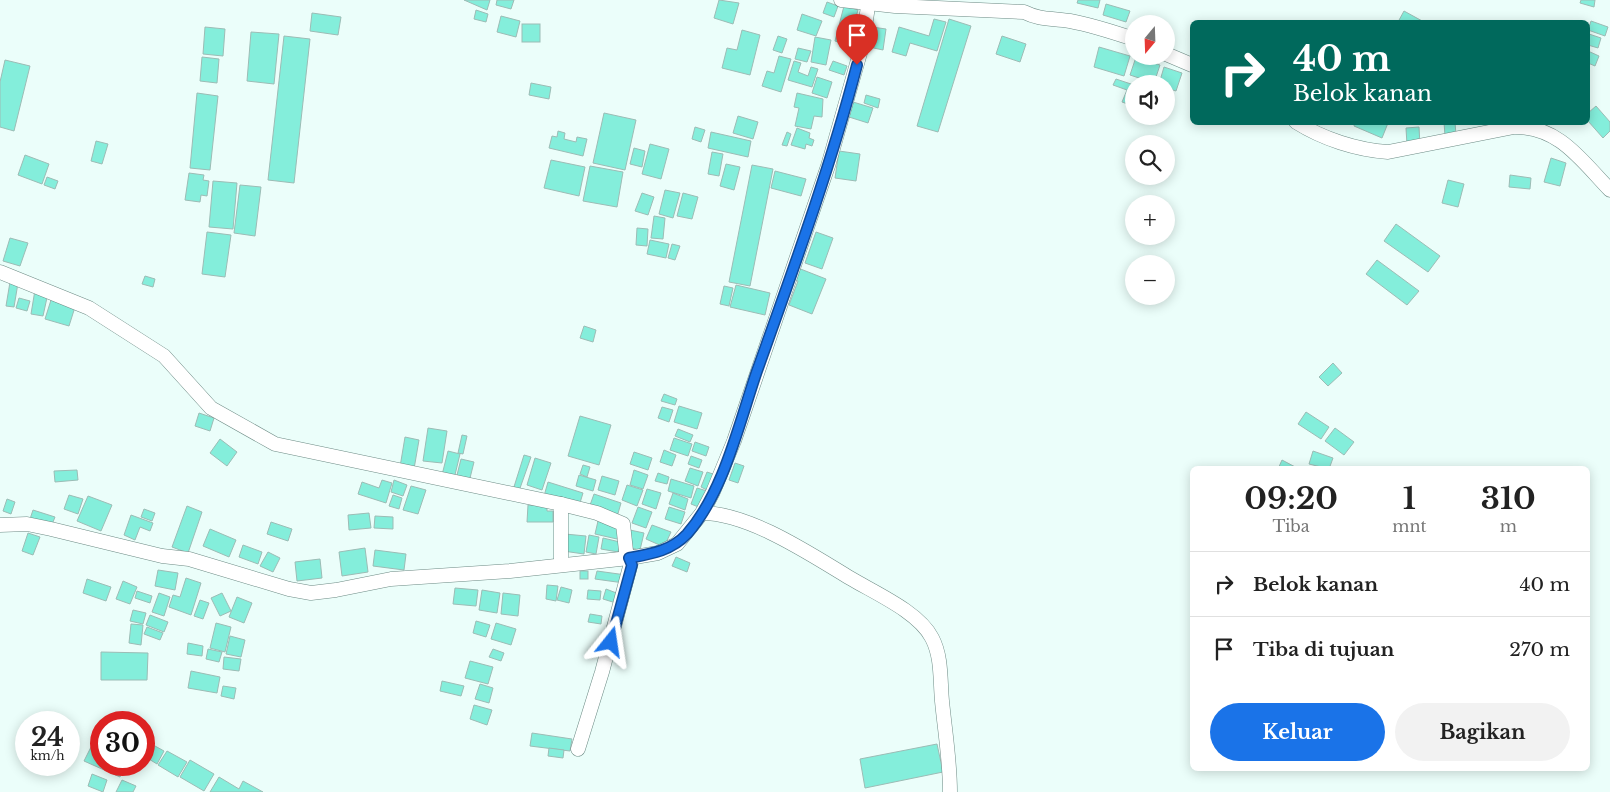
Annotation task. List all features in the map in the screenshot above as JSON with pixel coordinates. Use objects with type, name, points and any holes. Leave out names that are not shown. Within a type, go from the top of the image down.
[{"type":"street","points":[[841,0],[1024,12],[1040,19],[1055,19],[1104,29],[1125,36]]},
{"type":"street","points":[[0,525],[27,524],[162,556],[189,559],[300,592],[336,590],[391,579],[510,571],[629,558],[658,553],[677,544],[702,513],[713,492],[734,441],[828,166],[862,46],[869,2]]},
{"type":"street","points":[[1175,58],[1190,64]]},
{"type":"street","points":[[1303,125],[1348,145],[1372,151],[1388,152],[1514,126],[1532,127],[1556,136],[1610,190]]},
{"type":"street","points":[[0,272],[50,290],[89,308],[164,356],[211,408],[275,444],[560,504],[597,513],[623,524],[625,546],[632,565],[616,626],[578,749]]},
{"type":"street","points":[[560,504],[561,564]]},
{"type":"street","points":[[702,513],[730,517],[784,540],[910,614],[929,633],[937,648],[940,665],[949,755],[950,792]]},
{"type":"building","points":[[464,0],[490,0],[487,10]]},
{"type":"building","points":[[497,0],[514,0],[511,9],[496,5]]},
{"type":"building","points":[[719,0],[739,3],[733,24],[714,18]]},
{"type":"building","points":[[1078,0],[1100,0],[1098,8],[1077,3]]},
{"type":"building","points":[[1581,0],[1595,0],[1594,7],[1580,3]]},
{"type":"building","points":[[827,2],[838,6],[834,17],[823,13]]},
{"type":"building","points":[[1106,4],[1130,11],[1129,15],[1125,15],[1125,22],[1103,15]]},
{"type":"building","points":[[844,6],[858,10],[848,45],[835,41]]},
{"type":"building","points":[[476,10],[488,14],[486,22],[474,19]]},
{"type":"building","points":[[1404,11],[1420,20],[1399,20]]},
{"type":"building","points":[[312,13],[341,17],[338,35],[310,31]]},
{"type":"building","points":[[802,14],[822,21],[816,36],[797,30]]},
{"type":"building","points":[[501,16],[520,21],[516,37],[497,32]]},
{"type":"building","points":[[934,19],[946,22],[937,51],[910,43],[906,56],[892,52],[899,27],[929,36]]},
{"type":"building","points":[[949,19],[971,26],[938,132],[917,126]]},
{"type":"building","points":[[1591,21],[1608,27],[1605,36],[1590,31]]},
{"type":"building","points":[[522,24],[540,24],[540,42],[522,42]]},
{"type":"building","points":[[205,27],[225,29],[223,56],[203,54]]},
{"type":"building","points":[[872,27],[886,29],[883,50],[869,47]]},
{"type":"building","points":[[742,30],[760,35],[750,75],[722,68],[727,48],[737,50]]},
{"type":"building","points":[[251,32],[279,34],[274,84],[247,81]]},
{"type":"building","points":[[1590,34],[1601,38],[1598,48],[1590,46]]},
{"type":"building","points":[[284,36],[310,39],[294,183],[268,180]]},
{"type":"building","points":[[778,36],[787,39],[782,53],[773,50]]},
{"type":"building","points":[[1002,36],[1026,44],[1020,62],[996,54]]},
{"type":"building","points":[[815,37],[831,40],[826,65],[811,62]]},
{"type":"building","points":[[1099,47],[1125,55],[1125,65],[1127,65],[1124,76],[1094,67]]},
{"type":"building","points":[[798,48],[811,51],[807,62],[795,59]]},
{"type":"building","points":[[1590,52],[1599,56],[1595,66],[1590,64]]},
{"type":"building","points":[[779,56],[791,59],[781,92],[762,86],[767,71],[774,73]]},
{"type":"building","points":[[202,57],[219,59],[217,83],[200,81]]},
{"type":"building","points":[[5,60],[30,66],[14,131],[0,127],[0,82]]},
{"type":"building","points":[[794,61],[801,63],[798,72],[808,76],[811,67],[818,69],[812,87],[788,80]]},
{"type":"building","points":[[833,61],[847,66],[844,75],[829,70]]},
{"type":"building","points":[[1133,65],[1160,65],[1157,75],[1130,75]]},
{"type":"building","points":[[1164,67],[1182,73],[1176,91],[1175,75],[1162,75]]},
{"type":"building","points":[[817,77],[832,82],[827,98],[812,93]]},
{"type":"building","points":[[1116,79],[1125,82],[1125,89],[1113,85]]},
{"type":"building","points":[[531,83],[551,87],[549,99],[529,95]]},
{"type":"building","points":[[197,93],[218,96],[210,170],[190,168]]},
{"type":"building","points":[[797,93],[823,99],[822,117],[814,116],[811,129],[795,126],[799,108],[794,107]]},
{"type":"building","points":[[866,95],[880,99],[878,108],[864,103]]},
{"type":"building","points":[[853,102],[873,108],[868,123],[849,117]]},
{"type":"building","points":[[1596,106],[1610,122],[1610,131],[1603,138],[1590,123],[1590,111]]},
{"type":"building","points":[[604,113],[636,120],[625,170],[593,163]]},
{"type":"building","points":[[738,116],[758,122],[753,139],[733,133]]},
{"type":"building","points":[[1354,125],[1387,125],[1382,138]]},
{"type":"building","points":[[1444,125],[1455,125],[1456,135],[1445,136]]},
{"type":"building","points":[[695,127],[705,130],[701,142],[692,139]]},
{"type":"building","points":[[1419,127],[1420,145],[1407,145],[1406,128]]},
{"type":"building","points":[[797,128],[810,133],[809,138],[814,140],[812,146],[806,144],[805,149],[791,145]]},
{"type":"building","points":[[558,131],[565,133],[564,139],[576,142],[577,137],[587,139],[583,156],[549,148],[552,136],[557,137]]},
{"type":"building","points":[[711,132],[751,141],[748,157],[708,148]]},
{"type":"building","points":[[787,132],[791,134],[787,146],[782,145]]},
{"type":"building","points":[[96,141],[108,144],[102,164],[91,161]]},
{"type":"building","points":[[650,144],[669,149],[661,179],[642,174]]},
{"type":"building","points":[[634,148],[645,151],[642,167],[630,164]]},
{"type":"building","points":[[839,151],[860,154],[856,181],[835,178]]},
{"type":"building","points":[[712,152],[723,154],[719,176],[708,174]]},
{"type":"building","points":[[25,155],[49,164],[42,184],[18,175]]},
{"type":"building","points":[[1551,158],[1566,163],[1560,186],[1544,182]]},
{"type":"building","points":[[551,160],[585,167],[579,196],[544,188]]},
{"type":"building","points":[[726,164],[740,167],[734,190],[720,186]]},
{"type":"building","points":[[752,165],[773,169],[750,286],[729,282]]},
{"type":"building","points":[[590,166],[623,172],[617,207],[583,201]]},
{"type":"building","points":[[775,171],[806,179],[801,196],[771,188]]},
{"type":"building","points":[[189,173],[204,175],[203,180],[209,181],[207,196],[201,195],[200,202],[185,200]]},
{"type":"building","points":[[1510,175],[1531,178],[1530,189],[1509,187]]},
{"type":"building","points":[[47,177],[58,181],[55,189],[44,185]]},
{"type":"building","points":[[1448,180],[1464,184],[1458,207],[1442,203]]},
{"type":"building","points":[[213,181],[237,183],[233,229],[209,227]]},
{"type":"building","points":[[240,185],[261,187],[255,236],[234,233]]},
{"type":"building","points":[[665,190],[680,193],[673,218],[659,214]]},
{"type":"building","points":[[642,193],[654,197],[648,215],[635,211]]},
{"type":"building","points":[[683,193],[698,197],[692,219],[677,216]]},
{"type":"building","points":[[654,216],[665,218],[663,239],[651,238]]},
{"type":"building","points":[[1396,224],[1440,256],[1428,272],[1384,241]]},
{"type":"building","points":[[637,228],[648,229],[647,246],[636,245]]},
{"type":"building","points":[[207,232],[231,235],[225,277],[202,274]]},
{"type":"building","points":[[816,232],[833,238],[822,269],[805,263]]},
{"type":"building","points":[[10,238],[28,243],[20,266],[3,261]]},
{"type":"building","points":[[650,240],[669,244],[666,258],[647,254]]},
{"type":"building","points":[[672,244],[680,246],[675,260],[668,258]]},
{"type":"building","points":[[1377,260],[1419,291],[1407,305],[1366,274]]},
{"type":"building","points":[[798,268],[826,279],[812,314],[789,305],[798,281],[793,279]]},
{"type":"building","points":[[145,276],[155,279],[153,287],[142,284]]},
{"type":"building","points":[[10,282],[18,283],[14,307],[6,306]]},
{"type":"building","points":[[736,285],[770,293],[765,315],[730,307]]},
{"type":"building","points":[[724,286],[733,288],[729,306],[720,304]]},
{"type":"building","points":[[35,290],[48,293],[43,316],[31,314]]},
{"type":"building","points":[[19,298],[30,301],[27,311],[16,308]]},
{"type":"building","points":[[51,300],[75,307],[69,326],[45,319]]},
{"type":"building","points":[[584,326],[596,330],[593,342],[580,338]]},
{"type":"building","points":[[1333,363],[1342,373],[1328,386],[1319,377]]},
{"type":"building","points":[[664,394],[677,399],[675,405],[661,401]]},
{"type":"building","points":[[679,406],[702,413],[697,429],[674,422]]},
{"type":"building","points":[[662,407],[673,410],[669,422],[658,418]]},
{"type":"building","points":[[1306,412],[1329,427],[1321,439],[1298,424]]},
{"type":"building","points":[[199,413],[214,418],[210,431],[195,426]]},
{"type":"building","points":[[580,416],[611,425],[599,465],[568,456]]},
{"type":"building","points":[[428,428],[447,431],[442,463],[423,461]]},
{"type":"building","points":[[1335,428],[1354,442],[1344,455],[1325,441]]},
{"type":"building","points":[[678,429],[693,435],[690,442],[675,436]]},
{"type":"building","points":[[462,435],[467,436],[463,454],[458,453]]},
{"type":"building","points":[[405,437],[419,440],[414,469],[400,467]]},
{"type":"building","points":[[674,438],[692,444],[688,456],[670,450]]},
{"type":"building","points":[[220,439],[237,452],[227,466],[210,453]]},
{"type":"building","points":[[695,442],[709,447],[706,456],[692,451]]},
{"type":"building","points":[[664,450],[676,455],[672,466],[660,462]]},
{"type":"building","points":[[448,451],[460,454],[454,479],[442,475]]},
{"type":"building","points":[[1313,451],[1333,458],[1330,466],[1309,464]]},
{"type":"building","points":[[634,452],[652,458],[648,470],[630,464]]},
{"type":"building","points":[[524,455],[531,457],[519,491],[513,490]]},
{"type":"building","points":[[691,456],[702,460],[699,468],[688,464]]},
{"type":"building","points":[[535,458],[551,463],[542,490],[527,485]]},
{"type":"building","points":[[461,459],[474,462],[469,482],[456,479]]},
{"type":"building","points":[[1282,460],[1293,466],[1279,466]]},
{"type":"building","points":[[735,463],[744,466],[738,483],[729,480]]},
{"type":"building","points":[[583,465],[590,467],[587,477],[580,474]]},
{"type":"building","points":[[690,468],[703,472],[698,486],[685,481]]},
{"type":"building","points":[[77,470],[78,480],[55,482],[54,471]]},
{"type":"building","points":[[634,470],[648,475],[643,489],[630,485]]},
{"type":"building","points":[[707,472],[716,475],[709,491],[701,487]]},
{"type":"building","points":[[658,473],[669,477],[667,484],[655,481]]},
{"type":"building","points":[[579,475],[596,480],[593,491],[576,486]]},
{"type":"building","points":[[602,476],[619,481],[615,495],[598,490]]},
{"type":"building","points":[[671,479],[694,486],[691,498],[668,491]]},
{"type":"building","points":[[382,480],[392,483],[386,503],[358,494],[362,482],[379,488]]},
{"type":"building","points":[[394,480],[407,485],[403,496],[391,492]]},
{"type":"building","points":[[548,482],[583,493],[579,506],[544,496]]},
{"type":"building","points":[[627,485],[643,490],[637,506],[622,500]]},
{"type":"building","points":[[411,486],[426,490],[418,514],[403,510]]},
{"type":"building","points":[[697,488],[707,491],[701,508],[691,504]]},
{"type":"building","points":[[647,489],[661,493],[656,509],[642,504]]},
{"type":"building","points":[[673,493],[688,499],[685,510],[669,504]]},
{"type":"building","points":[[594,494],[621,503],[617,517],[589,508]]},
{"type":"building","points":[[69,495],[83,499],[78,514],[64,509]]},
{"type":"building","points":[[393,495],[402,498],[399,509],[389,506]]},
{"type":"building","points":[[88,496],[112,505],[101,531],[77,521]]},
{"type":"building","points":[[7,499],[15,502],[11,514],[3,511]]},
{"type":"building","points":[[528,505],[547,506],[547,511],[553,511],[553,522],[527,522]]},
{"type":"building","points":[[187,506],[202,512],[188,553],[172,547]]},
{"type":"building","points":[[638,507],[652,512],[646,528],[632,523]]},
{"type":"building","points":[[669,507],[685,512],[681,524],[665,519]]},
{"type":"building","points":[[144,509],[155,513],[152,521],[141,517]]},
{"type":"building","points":[[33,510],[55,517],[51,527],[30,519]]},
{"type":"building","points":[[369,513],[371,528],[349,530],[348,515]]},
{"type":"building","points":[[131,515],[153,523],[150,531],[140,527],[135,540],[124,535]]},
{"type":"building","points":[[375,516],[393,517],[393,529],[374,528]]},
{"type":"building","points":[[598,521],[620,526],[617,539],[595,534]]},
{"type":"building","points":[[271,522],[292,529],[288,541],[267,534]]},
{"type":"building","points":[[652,525],[671,532],[664,547],[646,539]]},
{"type":"building","points":[[210,529],[236,540],[229,557],[203,546]]},
{"type":"building","points":[[630,530],[644,533],[640,550],[626,547]]},
{"type":"building","points":[[28,533],[40,537],[33,555],[22,551]]},
{"type":"building","points":[[565,534],[586,536],[584,554],[563,551]]},
{"type":"building","points":[[589,535],[599,537],[596,554],[586,552]]},
{"type":"building","points":[[603,538],[620,542],[618,552],[601,549]]},
{"type":"building","points":[[243,545],[262,552],[258,564],[239,557]]},
{"type":"building","points":[[365,548],[368,572],[342,576],[339,552]]},
{"type":"building","points":[[375,550],[406,554],[404,570],[373,566]]},
{"type":"building","points":[[268,552],[280,558],[273,572],[260,566]]},
{"type":"building","points":[[676,557],[690,563],[687,572],[672,566]]},
{"type":"building","points":[[320,559],[322,578],[297,581],[295,562]]},
{"type":"building","points":[[158,570],[178,573],[175,590],[155,586]]},
{"type":"building","points":[[580,571],[588,571],[588,579],[580,579]]},
{"type":"building","points":[[597,571],[626,575],[624,583],[595,579]]},
{"type":"building","points":[[186,578],[201,583],[191,615],[169,607],[173,595],[180,597]]},
{"type":"building","points":[[87,579],[111,587],[106,601],[83,593]]},
{"type":"building","points":[[123,581],[137,587],[130,604],[116,599]]},
{"type":"building","points":[[547,585],[558,586],[556,601],[546,599]]},
{"type":"building","points":[[561,587],[572,590],[569,603],[557,600]]},
{"type":"building","points":[[455,588],[478,590],[476,606],[453,604]]},
{"type":"building","points":[[606,589],[619,594],[616,603],[603,599]]},
{"type":"building","points":[[482,590],[500,593],[497,613],[479,610]]},
{"type":"building","points":[[588,590],[601,591],[600,600],[587,599]]},
{"type":"building","points":[[137,591],[152,596],[150,603],[135,598]]},
{"type":"building","points":[[159,593],[170,597],[164,616],[152,612]]},
{"type":"building","points":[[222,593],[231,611],[220,616],[211,598]]},
{"type":"building","points":[[503,593],[520,595],[518,616],[501,614]]},
{"type":"building","points":[[237,597],[252,603],[244,623],[229,617]]},
{"type":"building","points":[[200,600],[209,603],[203,619],[194,616]]},
{"type":"building","points":[[133,610],[146,613],[143,624],[130,621]]},
{"type":"building","points":[[590,614],[602,616],[601,624],[588,622]]},
{"type":"building","points":[[150,615],[168,622],[164,632],[146,625]]},
{"type":"building","points":[[476,621],[490,625],[486,637],[473,633]]},
{"type":"building","points":[[216,623],[231,627],[225,652],[210,648]]},
{"type":"building","points":[[496,623],[516,629],[511,645],[491,639]]},
{"type":"building","points":[[131,624],[143,625],[141,645],[129,643]]},
{"type":"building","points":[[147,627],[163,633],[160,640],[144,634]]},
{"type":"building","points":[[230,636],[245,640],[241,657],[226,654]]},
{"type":"building","points":[[188,643],[203,646],[202,656],[187,654]]},
{"type":"building","points":[[208,649],[222,652],[219,662],[206,659]]},
{"type":"building","points":[[493,649],[504,653],[501,661],[489,657]]},
{"type":"building","points":[[101,652],[148,653],[147,680],[101,680]]},
{"type":"building","points":[[224,657],[241,659],[239,671],[223,669]]},
{"type":"building","points":[[470,661],[493,667],[488,684],[465,678]]},
{"type":"building","points":[[191,671],[220,677],[217,693],[188,688]]},
{"type":"building","points":[[442,681],[464,686],[461,696],[440,691]]},
{"type":"building","points":[[480,684],[493,688],[489,703],[475,699]]},
{"type":"building","points":[[223,686],[236,688],[234,699],[221,696]]},
{"type":"building","points":[[474,705],[492,710],[487,725],[470,719]]},
{"type":"building","points":[[532,733],[572,739],[570,751],[530,746]]},
{"type":"building","points":[[937,744],[943,772],[865,788],[860,759]]},
{"type":"building","points":[[155,746],[164,751],[157,764],[155,763]]},
{"type":"building","points":[[549,748],[564,750],[563,758],[548,756]]},
{"type":"building","points":[[90,749],[90,764],[84,761]]},
{"type":"building","points":[[167,751],[187,762],[178,777],[158,765]]},
{"type":"building","points":[[190,760],[214,774],[204,791],[180,777]]},
{"type":"building","points":[[91,776],[107,780],[103,792],[88,786]]},
{"type":"building","points":[[219,777],[239,789],[243,781],[263,792],[210,792]]},
{"type":"building","points":[[122,780],[136,786],[133,792],[116,792]]},
{"type":"route","points":[[611,642],[632,565],[629,558],[658,553],[677,544],[702,513],[713,492],[734,441],[828,166],[857,65]]}]
